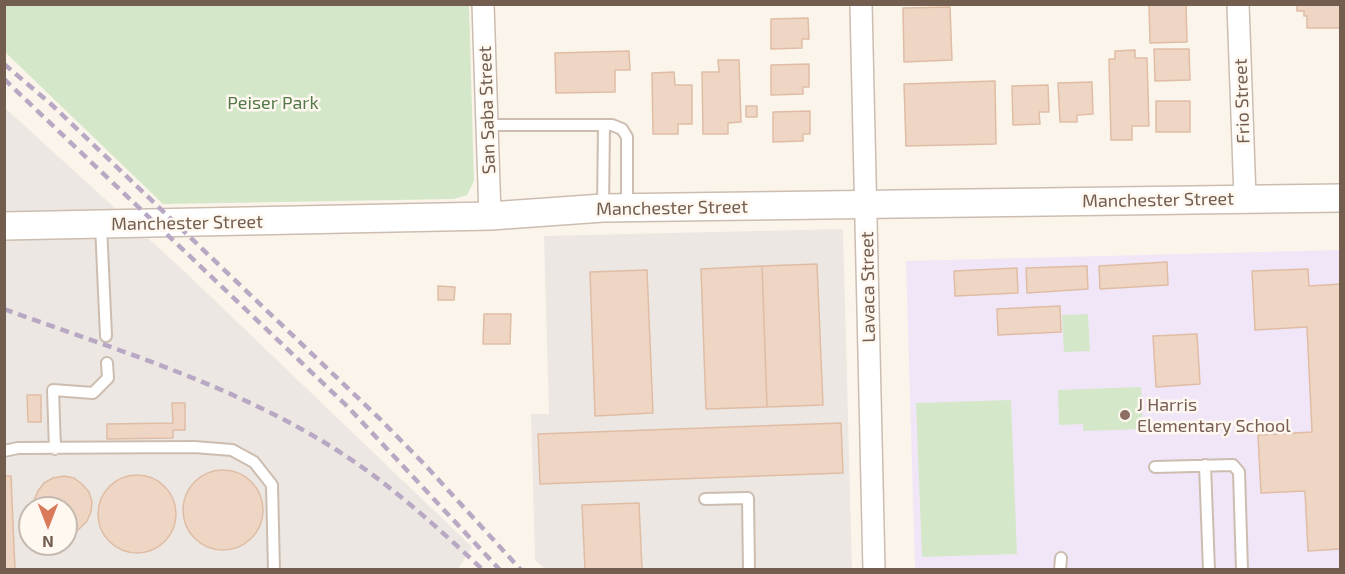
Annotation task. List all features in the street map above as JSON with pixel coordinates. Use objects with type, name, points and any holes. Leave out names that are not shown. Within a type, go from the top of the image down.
[{"type":"street","name":"San Saba Street","points":[[483,4],[490,216]]},
{"type":"street","name":"Lavaca Street","points":[[861,4],[874,570]]},
{"type":"street","name":"Frio Street","points":[[1238,4],[1245,198]]},
{"type":"street","name":"Manchester Street","points":[[4,226],[490,216],[615,208],[1341,198]]},
{"type":"lane","points":[[487,125],[612,125],[622,129],[627,136],[615,208]]},
{"type":"lane","points":[[604,125],[615,208]]},
{"type":"lane","points":[[101,224],[106,336]]},
{"type":"lane","points":[[55,449],[53,390],[93,393],[108,378],[107,363]]},
{"type":"lane","points":[[4,451],[18,448],[194,447],[232,450],[254,462],[272,485],[274,570]]},
{"type":"lane","points":[[1205,465],[1209,570]]},
{"type":"lane","points":[[1155,467],[1233,465],[1239,472],[1242,570]]},
{"type":"lane","points":[[705,499],[748,498],[749,570]]},
{"type":"lane","points":[[1060,558],[1060,570]]},
{"type":"shaded area","points":[[4,107],[184,271],[472,547],[458,569],[5,569]]},
{"type":"shaded area","points":[[843,229],[852,569],[545,569],[535,560],[531,414],[549,414],[544,236]]},
{"type":"shaded area","name":"J Harris Elementary School","points":[[1340,250],[1340,569],[915,569],[906,261]]},
{"type":"green space","name":"Peiser Park","points":[[4,5],[469,5],[474,181],[467,195],[454,199],[163,204],[5,52]]},
{"type":"green space","points":[[1088,314],[1090,351],[1064,352],[1062,315]]},
{"type":"green space","points":[[1141,387],[1143,429],[1083,431],[1083,424],[1059,425],[1058,390]]},
{"type":"green space","points":[[1011,400],[1017,554],[922,557],[916,403]]},
{"type":"building","points":[[1149,4],[1186,4],[1187,42],[1150,43]]},
{"type":"building","points":[[1297,4],[1340,4],[1340,28],[1307,28],[1307,16],[1304,16],[1304,11],[1297,11]]},
{"type":"building","points":[[950,7],[952,60],[904,62],[903,8]]},
{"type":"building","points":[[808,18],[809,39],[802,39],[802,48],[771,49],[771,19]]},
{"type":"building","points":[[1154,49],[1189,49],[1190,80],[1155,81]]},
{"type":"building","points":[[1135,50],[1135,58],[1147,58],[1149,126],[1132,126],[1132,140],[1111,140],[1109,59],[1115,59],[1115,51]]},
{"type":"building","points":[[629,51],[630,70],[615,70],[615,92],[556,93],[555,53]]},
{"type":"building","points":[[718,60],[739,60],[741,122],[728,123],[728,134],[703,134],[702,72],[719,72]]},
{"type":"building","points":[[809,64],[809,87],[803,87],[803,94],[771,95],[771,65]]},
{"type":"building","points":[[674,72],[675,85],[692,85],[692,124],[678,124],[678,134],[653,134],[652,73]]},
{"type":"building","points":[[995,81],[996,144],[906,146],[904,84]]},
{"type":"building","points":[[1092,82],[1093,114],[1077,115],[1077,122],[1060,122],[1058,83]]},
{"type":"building","points":[[1048,85],[1049,112],[1039,112],[1040,124],[1013,125],[1012,86]]},
{"type":"building","points":[[1156,101],[1190,101],[1190,132],[1156,132]]},
{"type":"building","points":[[746,106],[757,106],[757,117],[746,117]]},
{"type":"building","points":[[810,111],[810,134],[803,134],[803,141],[773,142],[773,112]]},
{"type":"building","points":[[1167,262],[1168,285],[1100,289],[1099,266]]},
{"type":"building","points":[[817,264],[823,405],[767,407],[762,266]]},
{"type":"building","points":[[762,266],[767,407],[706,409],[701,269]]},
{"type":"building","points":[[1087,266],[1088,289],[1027,293],[1026,268]]},
{"type":"building","points":[[1017,268],[1018,293],[955,296],[954,271]]},
{"type":"building","points":[[1308,269],[1309,286],[1340,284],[1340,549],[1308,551],[1305,491],[1261,493],[1258,435],[1312,432],[1307,327],[1255,330],[1252,271]]},
{"type":"building","points":[[647,270],[653,413],[595,416],[590,272]]},
{"type":"building","points":[[438,286],[455,287],[454,300],[438,300]]},
{"type":"building","points":[[1060,306],[1061,332],[998,335],[997,309]]},
{"type":"building","points":[[484,314],[511,314],[510,344],[483,344]]},
{"type":"building","points":[[1197,334],[1200,384],[1156,387],[1153,336]]},
{"type":"building","points":[[27,395],[41,395],[41,422],[28,422]]},
{"type":"building","points":[[172,403],[185,403],[185,430],[173,430],[173,438],[107,439],[107,424],[173,423]]},
{"type":"building","points":[[841,423],[843,473],[540,484],[538,434]]},
{"type":"building","points":[[223,470],[238,473],[251,482],[260,495],[263,510],[260,525],[251,538],[238,547],[223,550],[208,547],[195,538],[186,525],[183,510],[186,495],[195,482],[208,473]]},
{"type":"building","points":[[129,475],[145,475],[159,481],[170,492],[176,506],[176,522],[170,536],[159,547],[145,553],[129,553],[115,547],[104,536],[98,522],[98,506],[104,492],[115,481]]},
{"type":"building","points":[[4,476],[11,476],[15,570],[4,570]]},
{"type":"building","points":[[64,476],[74,478],[89,492],[92,502],[91,512],[87,521],[78,530],[78,496],[36,496],[44,483]]},
{"type":"building","points":[[639,503],[642,569],[585,570],[582,505]]},
{"type":"railway","points":[[4,64],[52,105],[379,418],[521,570]]},
{"type":"railway","points":[[4,79],[348,407],[500,570]]},
{"type":"railway","points":[[4,309],[174,370],[296,426],[374,476],[430,521],[483,570]]},
{"type":"place","name":"J Harris Elementary School","points":[[1125,415]]}]
